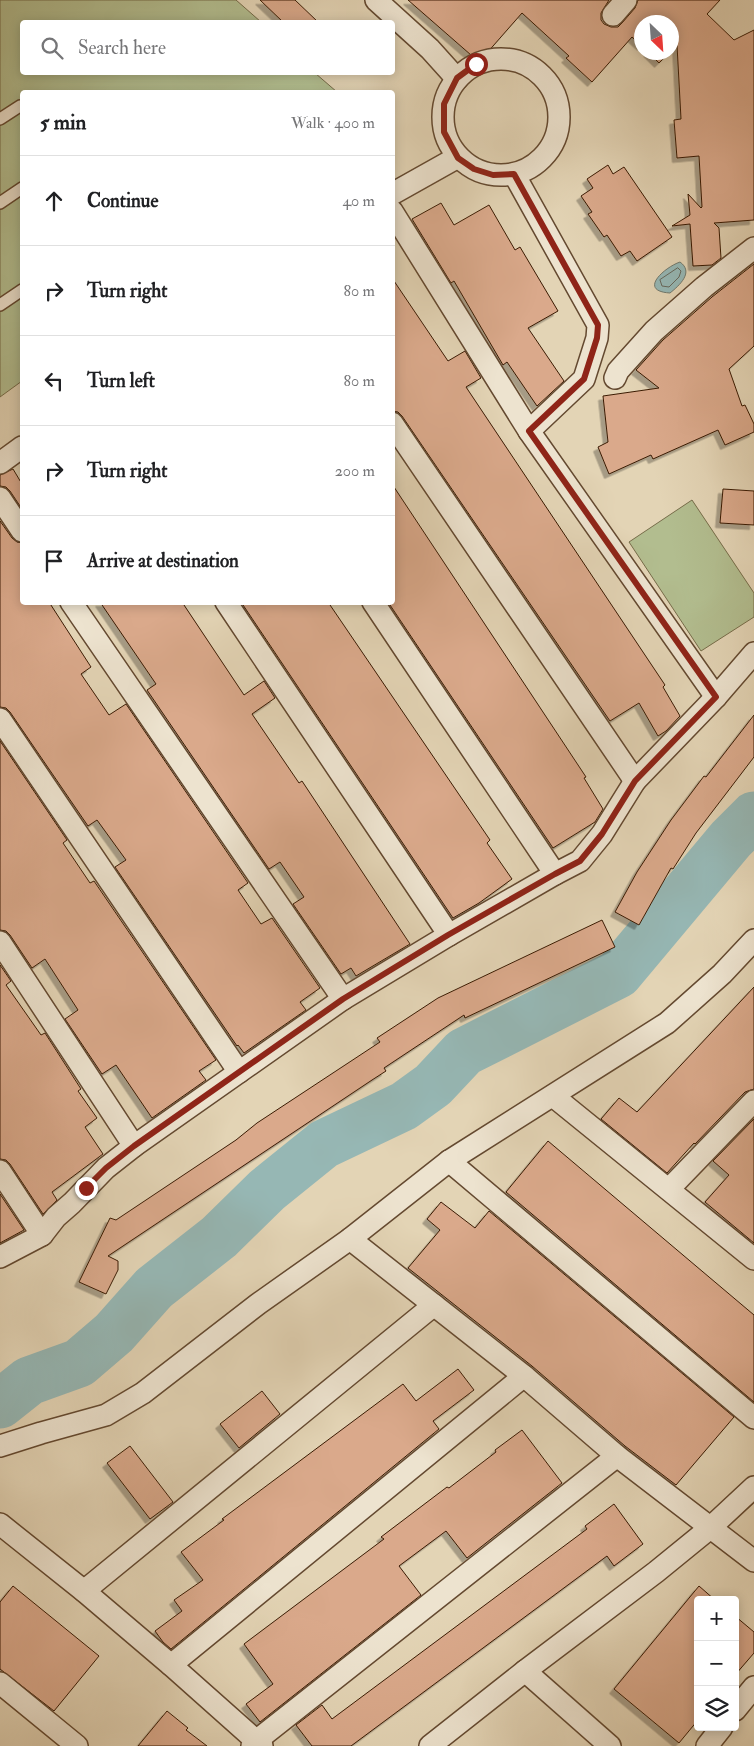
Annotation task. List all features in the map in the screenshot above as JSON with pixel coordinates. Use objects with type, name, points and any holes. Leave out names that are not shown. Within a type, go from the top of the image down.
[{"type":"street","points":[[376,0],[430,49],[457,78]]},
{"type":"street","points":[[499,59],[522,63],[542,76],[553,90],[559,107],[559,125],[554,142],[544,157],[530,168],[514,174],[493,175],[474,169],[458,158],[444,132],[444,104],[457,78],[476,64],[499,59]]},
{"type":"street","points":[[395,192],[458,158]]},
{"type":"street","points":[[514,174],[598,325],[597,338],[584,379],[529,431]]},
{"type":"street","points":[[395,216],[529,431],[716,697]]},
{"type":"street","points":[[615,378],[618,371],[654,331],[704,287],[754,248]]},
{"type":"street","points":[[395,427],[635,781]]},
{"type":"street","points":[[0,463],[20,448]]},
{"type":"street","points":[[0,498],[20,528]]},
{"type":"street","points":[[74,605],[343,999]]},
{"type":"street","points":[[228,605],[448,935]]},
{"type":"street","points":[[375,605],[555,874]]},
{"type":"street","points":[[0,1258],[42,1235],[56,1217],[106,1168],[134,1146],[343,999],[448,935],[580,861],[602,834],[635,781],[716,697],[754,653]]},
{"type":"street","points":[[0,719],[239,1072]]},
{"type":"street","points":[[0,1446],[41,1432],[106,1415],[143,1393],[258,1304],[350,1239],[449,1161],[666,1022],[722,974],[754,940]]},
{"type":"street","points":[[0,942],[134,1146]]},
{"type":"street","points":[[553,1096],[754,1259]]},
{"type":"street","points":[[669,1190],[754,1102]]},
{"type":"street","points":[[449,1161],[754,1418]]},
{"type":"street","points":[[0,1171],[42,1235]]},
{"type":"street","points":[[350,1239],[524,1376],[617,1456],[754,1562]]},
{"type":"street","points":[[84,1591],[434,1305]]},
{"type":"street","points":[[171,1665],[524,1376]]},
{"type":"street","points":[[0,1524],[84,1591],[171,1665],[257,1744],[617,1456]]},
{"type":"street","points":[[430,1746],[656,1572],[710,1528],[754,1487]]},
{"type":"street","points":[[525,1671],[610,1746]]},
{"type":"street","points":[[0,1683],[77,1746]]},
{"type":"street","points":[[707,1746],[719,1731]]},
{"type":"lane","points":[[0,119],[20,106]]},
{"type":"lane","points":[[0,204],[20,189]]},
{"type":"lane","points":[[0,305],[20,291]]},
{"type":"green space","points":[[0,0],[236,0],[259,20],[20,20],[20,75],[317,75],[335,90],[20,90],[20,382],[0,397]]},
{"type":"green space","points":[[692,500],[754,593],[754,617],[701,651],[629,542]]},
{"type":"water","points":[[680,262],[686,270],[686,274],[678,286],[670,293],[656,288],[657,279],[662,273]]},
{"type":"building","points":[[260,0],[295,0],[316,20],[281,20]]},
{"type":"building","points":[[408,0],[609,0],[601,13],[601,20],[604,24],[611,27],[618,27],[635,8],[638,0],[720,0],[707,14],[734,40],[754,30],[754,220],[714,223],[719,228],[721,258],[712,265],[693,266],[690,224],[672,226],[690,215],[688,194],[702,207],[699,156],[677,158],[674,120],[681,119],[678,60],[679,15],[634,15],[634,39],[632,37],[592,82],[566,58],[569,56],[522,13],[479,62]]},
{"type":"building","points":[[608,165],[613,174],[624,167],[672,237],[637,261],[630,251],[621,256],[607,235],[604,237],[588,214],[592,212],[581,196],[593,188],[587,179]]},
{"type":"building","points":[[441,203],[454,225],[489,205],[515,250],[520,247],[558,311],[528,328],[564,381],[537,406],[507,362],[503,365],[454,281],[451,283],[412,219]]},
{"type":"building","points":[[754,264],[754,346],[729,369],[742,406],[745,405],[754,424],[754,432],[725,445],[718,430],[653,459],[651,455],[609,474],[598,447],[608,442],[603,396],[659,388],[636,370],[663,340],[712,297]]},
{"type":"building","points":[[395,282],[448,361],[465,351],[481,378],[466,387],[665,685],[663,687],[680,716],[666,731],[658,736],[639,703],[610,721],[398,412],[395,412]]},
{"type":"building","points":[[13,469],[20,481],[20,506],[6,487],[0,486],[0,475]]},
{"type":"building","points":[[395,489],[586,777],[584,778],[603,809],[595,822],[553,848],[390,605],[395,605]]},
{"type":"building","points":[[723,489],[754,491],[754,525],[720,523]]},
{"type":"building","points":[[0,521],[12,538],[20,543],[20,605],[51,605],[91,667],[81,674],[109,715],[126,704],[248,883],[238,890],[261,924],[272,918],[320,988],[300,1002],[306,1010],[244,1053],[237,1046],[115,867],[126,860],[97,820],[88,826],[10,712],[6,708],[0,707]]},
{"type":"building","points":[[102,605],[184,605],[244,695],[264,681],[275,698],[252,714],[299,783],[302,781],[410,944],[356,976],[351,968],[341,974],[293,904],[304,897],[280,862],[269,869],[147,690],[156,684]]},
{"type":"building","points":[[243,605],[330,605],[490,840],[487,843],[512,879],[479,903],[453,918]]},
{"type":"building","points":[[754,715],[754,757],[696,833],[673,869],[671,868],[639,925],[615,912],[637,872],[671,820]]},
{"type":"building","points":[[0,741],[67,840],[63,843],[90,883],[94,881],[216,1060],[199,1071],[206,1080],[152,1118],[116,1065],[102,1074],[65,1019],[78,1010],[45,959],[32,968],[10,935],[6,931],[0,930]]},
{"type":"building","points":[[602,920],[615,947],[465,1018],[464,1015],[384,1068],[386,1071],[108,1256],[118,1261],[118,1270],[106,1294],[79,1282],[110,1218],[116,1220],[236,1140],[257,1123],[380,1042],[377,1038],[438,998]]},
{"type":"building","points":[[0,965],[11,981],[6,985],[41,1035],[45,1033],[81,1089],[78,1091],[97,1118],[85,1127],[103,1154],[52,1192],[57,1200],[43,1214],[10,1164],[6,1160],[0,1159]]},
{"type":"building","points":[[754,987],[754,1089],[745,1092],[667,1173],[601,1119],[619,1098],[637,1112]]},
{"type":"building","points":[[754,1119],[754,1243],[705,1202],[729,1175],[713,1161]]},
{"type":"building","points":[[548,1141],[754,1315],[754,1402],[506,1192]]},
{"type":"building","points":[[0,1194],[24,1230],[0,1243]]},
{"type":"building","points":[[441,1202],[475,1228],[489,1211],[734,1417],[676,1485],[625,1446],[532,1366],[408,1268],[440,1230],[427,1219]]},
{"type":"building","points":[[458,1369],[474,1390],[433,1421],[439,1429],[171,1649],[163,1642],[155,1631],[182,1611],[174,1600],[203,1580],[181,1552],[224,1520],[222,1519],[403,1384],[416,1401]]},
{"type":"building","points":[[262,1391],[280,1414],[239,1448],[220,1424]]},
{"type":"building","points":[[522,1430],[562,1483],[467,1558],[446,1531],[399,1566],[421,1595],[260,1722],[246,1704],[273,1684],[244,1644],[384,1539],[381,1537],[447,1487],[449,1488]]},
{"type":"building","points":[[130,1446],[173,1502],[150,1519],[107,1463]]},
{"type":"building","points":[[614,1504],[643,1544],[614,1566],[607,1556],[351,1746],[312,1746],[296,1725],[322,1705],[332,1719],[587,1529],[585,1526]]},
{"type":"building","points":[[13,1586],[99,1656],[54,1711],[0,1669],[0,1602]]},
{"type":"building","points":[[699,1586],[710,1596],[694,1596],[694,1725],[679,1743],[614,1689]]},
{"type":"building","points":[[739,1619],[754,1632],[754,1653],[739,1670]]},
{"type":"building","points":[[167,1711],[188,1728],[186,1730],[207,1746],[138,1746]]},
{"type":"waterway","points":[[0,1404],[29,1381],[79,1363],[114,1333],[154,1288],[219,1237],[267,1190],[324,1144],[404,1106],[433,1085],[464,1052],[618,974],[731,839],[754,816]]},
{"type":"route","points":[[86,1188],[106,1168],[134,1146],[343,999],[448,935],[580,861],[602,834],[635,781],[716,697],[529,431],[584,379],[597,338],[598,325],[514,174],[493,175],[474,169],[458,158],[444,132],[444,104],[457,78],[476,64]]}]
